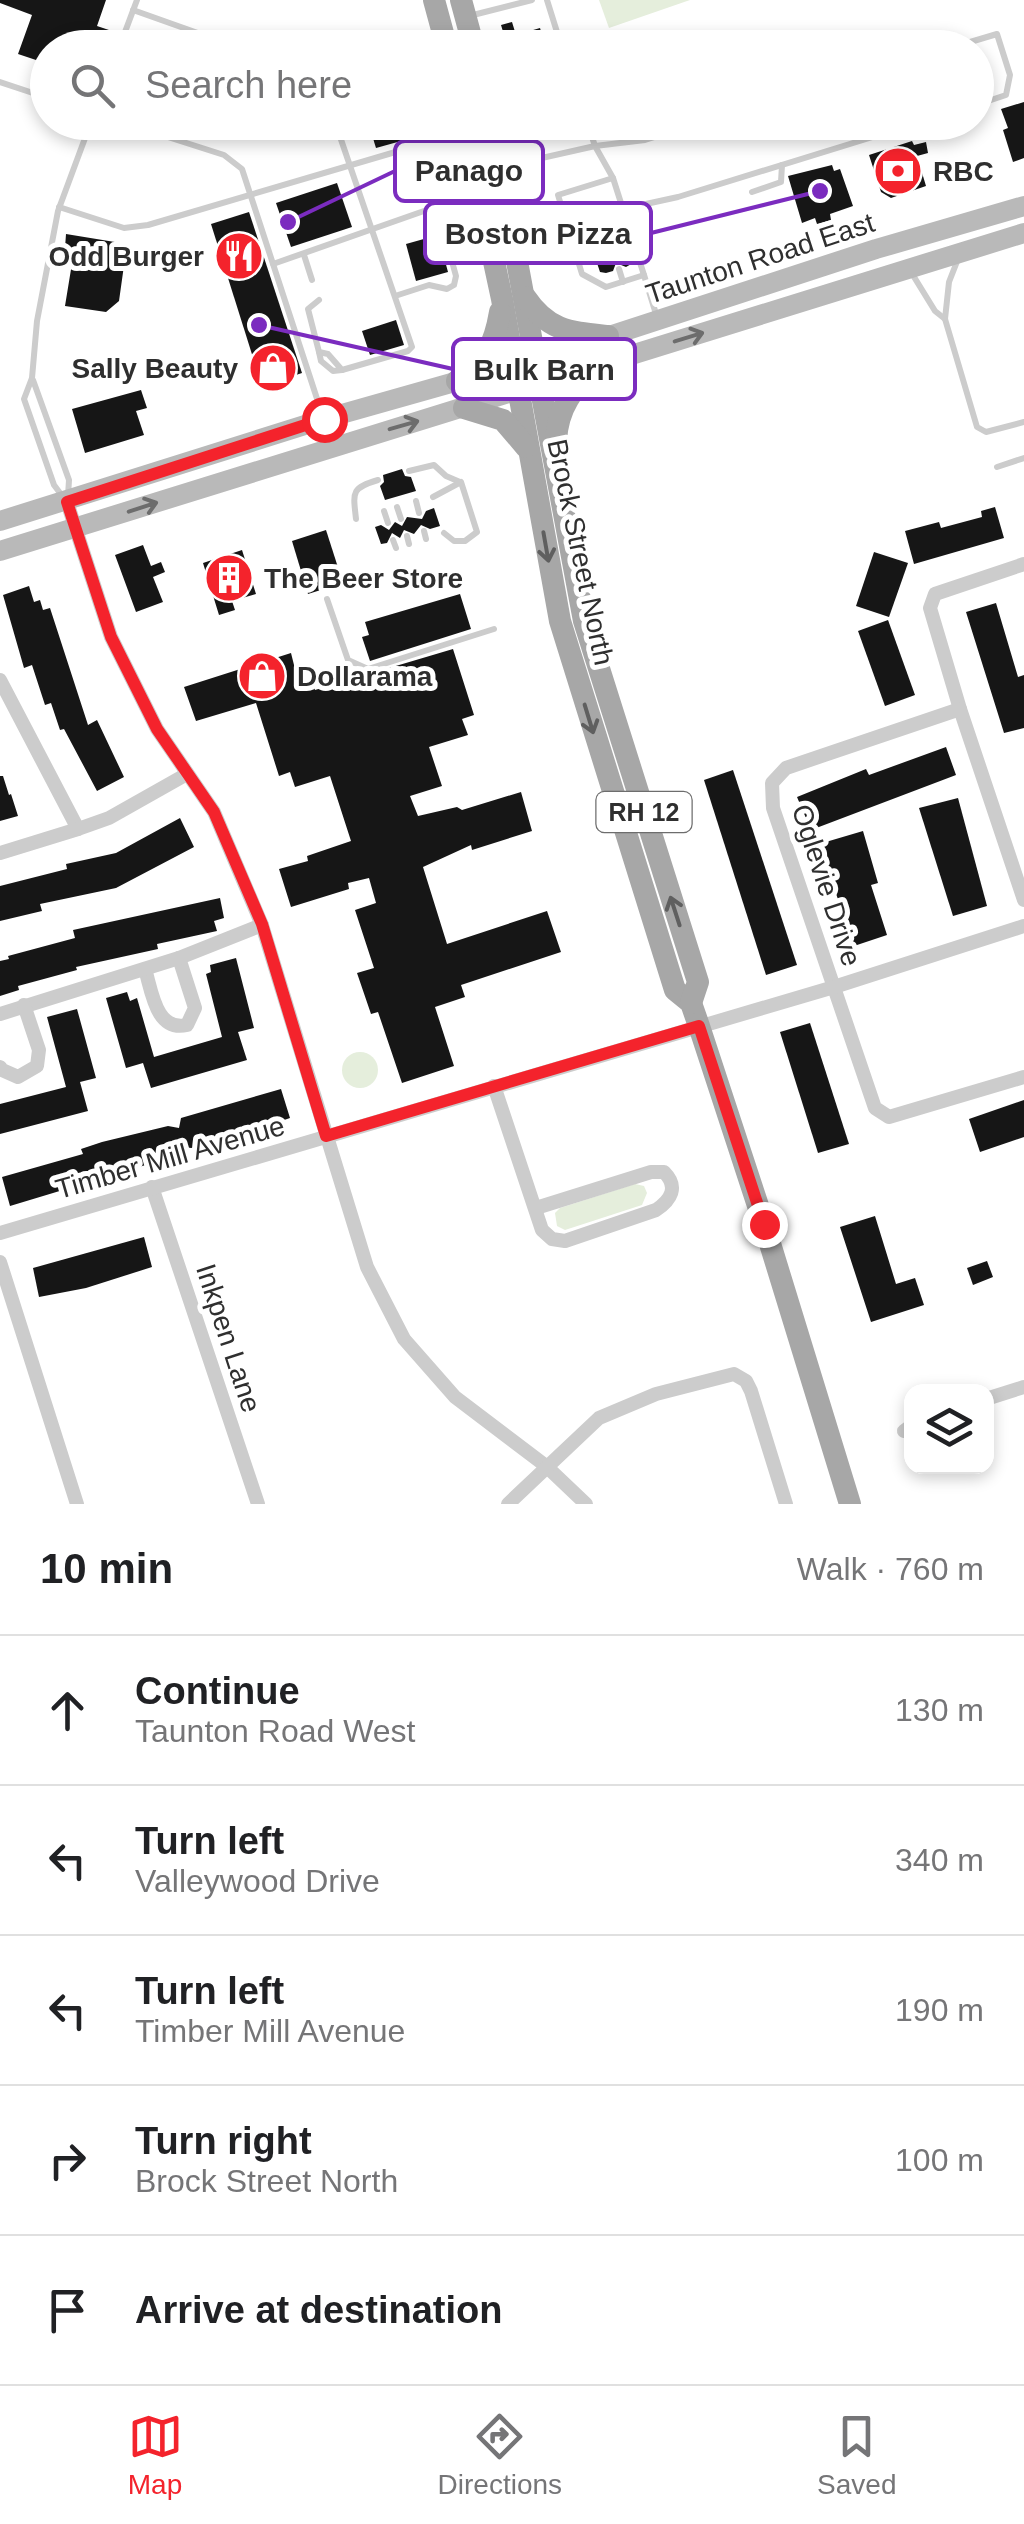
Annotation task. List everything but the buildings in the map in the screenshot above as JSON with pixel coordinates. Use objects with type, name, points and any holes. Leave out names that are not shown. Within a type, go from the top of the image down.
[{"type":"main road","points":[[434,0],[442,30]]},
{"type":"main road","name":"RH 12","points":[[469,140],[512,296]]},
{"type":"main road","name":"RH 12","points":[[494,140],[512,296],[529,388],[559,498]]},
{"type":"main road","name":"Taunton Road East","points":[[0,521],[1024,206]]},
{"type":"main road","name":"Taunton Road East","points":[[0,551],[1024,233]]},
{"type":"main road","points":[[457,381],[483,362],[512,296],[548,324],[582,334],[608,336]]},
{"type":"main road","points":[[559,498],[559,414],[568,396],[596,366]]},
{"type":"main road","name":"Brock Street North","points":[[529,388],[528,451],[560,621],[577,681],[675,990],[691,1004],[699,1026],[850,1504]]},
{"type":"main road","points":[[464,408],[503,420],[528,451]]},
{"type":"main road","name":"Brock Street North","points":[[559,498],[584,621],[698,982],[691,1004]]},
{"type":"street","points":[[67,502],[111,637],[157,729],[214,812],[262,924],[367,1267],[404,1339],[455,1397],[546,1466],[586,1504]]},
{"type":"street","points":[[1024,564],[936,594],[930,608],[1024,900]]},
{"type":"street","points":[[0,680],[78,829]]},
{"type":"street","name":"Oglevie Drive","points":[[834,987],[773,808],[772,784],[786,768],[960,709]]},
{"type":"street","points":[[0,853],[109,818],[186,774]]},
{"type":"street","points":[[0,1014],[179,958],[262,924]]},
{"type":"street","name":"Timber Mill Avenue","points":[[0,1233],[834,987],[1024,926]]},
{"type":"street","points":[[145,969],[159,1014],[176,1028],[187,1026],[195,1008],[179,958]]},
{"type":"street","points":[[834,987],[875,1108],[889,1117],[1024,1077]]},
{"type":"street","points":[[0,1066],[18,1077],[38,1066],[39,1050],[24,1005]]},
{"type":"street","points":[[494,1086],[542,1230],[552,1239],[565,1242],[656,1210],[669,1201],[671,1178],[664,1172],[650,1172],[536,1208]]},
{"type":"street","name":"Inkpen Lane","points":[[152,1187],[258,1504]]},
{"type":"street","points":[[0,1262],[77,1504]]},
{"type":"street","points":[[508,1504],[599,1418],[656,1394],[734,1374],[751,1391],[786,1504]]},
{"type":"street","points":[[994,1396],[1024,1387]]},
{"type":"lane","points":[[126,30],[137,0]]},
{"type":"lane","points":[[464,8],[532,0]]},
{"type":"lane","points":[[546,0],[556,30]]},
{"type":"lane","points":[[133,10],[189,30]]},
{"type":"lane","points":[[994,35],[997,34],[1010,74],[1006,95],[994,99]]},
{"type":"lane","points":[[0,82],[30,92]]},
{"type":"lane","points":[[67,502],[54,485],[24,399],[32,378],[37,321],[60,207],[84,140]]},
{"type":"lane","points":[[177,140],[224,155],[242,169],[324,419]]},
{"type":"lane","points":[[318,300],[308,310],[319,352],[328,354],[342,370],[412,348],[341,140]]},
{"type":"lane","points":[[593,140],[614,178],[658,320]]},
{"type":"lane","points":[[500,168],[595,146],[645,140]]},
{"type":"lane","points":[[623,209],[660,202],[863,140]]},
{"type":"lane","points":[[60,207],[124,228],[148,225],[426,143],[441,205],[273,264]]},
{"type":"lane","points":[[752,192],[781,182],[782,165]]},
{"type":"lane","points":[[614,178],[558,195],[582,274],[606,287],[644,275]]},
{"type":"lane","points":[[436,207],[444,230]]},
{"type":"lane","points":[[619,238],[631,234]]},
{"type":"lane","points":[[395,296],[429,286],[447,289],[454,285],[456,276],[446,240]]},
{"type":"lane","points":[[576,252],[601,244]]},
{"type":"lane","points":[[961,252],[950,282],[945,319],[977,427],[986,432],[1024,422]]},
{"type":"lane","points":[[304,255],[312,280]]},
{"type":"lane","points":[[909,268],[935,312],[945,319]]},
{"type":"lane","points":[[619,270],[623,282]]},
{"type":"lane","points":[[32,378],[69,480],[67,502]]},
{"type":"lane","points":[[997,466],[1024,458]]},
{"type":"lane","points":[[409,470],[434,464],[446,476],[461,482]]},
{"type":"lane","points":[[356,519],[355,490],[378,480]]},
{"type":"lane","points":[[433,497],[461,482]]},
{"type":"lane","points":[[444,533],[454,541],[465,541],[477,532],[461,482]]},
{"type":"lane","points":[[416,501],[419,513]]},
{"type":"lane","points":[[398,506],[401,519]]},
{"type":"lane","points":[[384,511],[388,523]]},
{"type":"lane","points":[[327,599],[348,660],[368,669],[494,629]]},
{"type":"green space","points":[[599,0],[690,0],[609,28]]},
{"type":"green space","points":[[360,1052],[372,1058],[378,1070],[372,1082],[360,1088],[348,1082],[342,1070],[348,1058]]},
{"type":"green space","points":[[635,1184],[644,1186],[647,1193],[642,1205],[565,1230],[557,1226],[555,1213],[560,1208]]},
{"type":"place","name":"RBC","points":[[898,171]]},
{"type":"place","name":"Boston Pizza","points":[[820,191]]},
{"type":"place","name":"Panago","points":[[288,222]]},
{"type":"place","name":"Odd Burger","points":[[239,256]]},
{"type":"place","name":"Bulk Barn","points":[[259,325]]},
{"type":"place","name":"Sally Beauty","points":[[273,368]]},
{"type":"place","name":"The Beer Store","points":[[229,578]]},
{"type":"place","name":"Dollarama","points":[[262,676]]},
{"type":"route","points":[[324,419],[67,502],[111,637],[157,729],[214,812],[262,924],[326,1136],[699,1026],[764,1224]]}]
